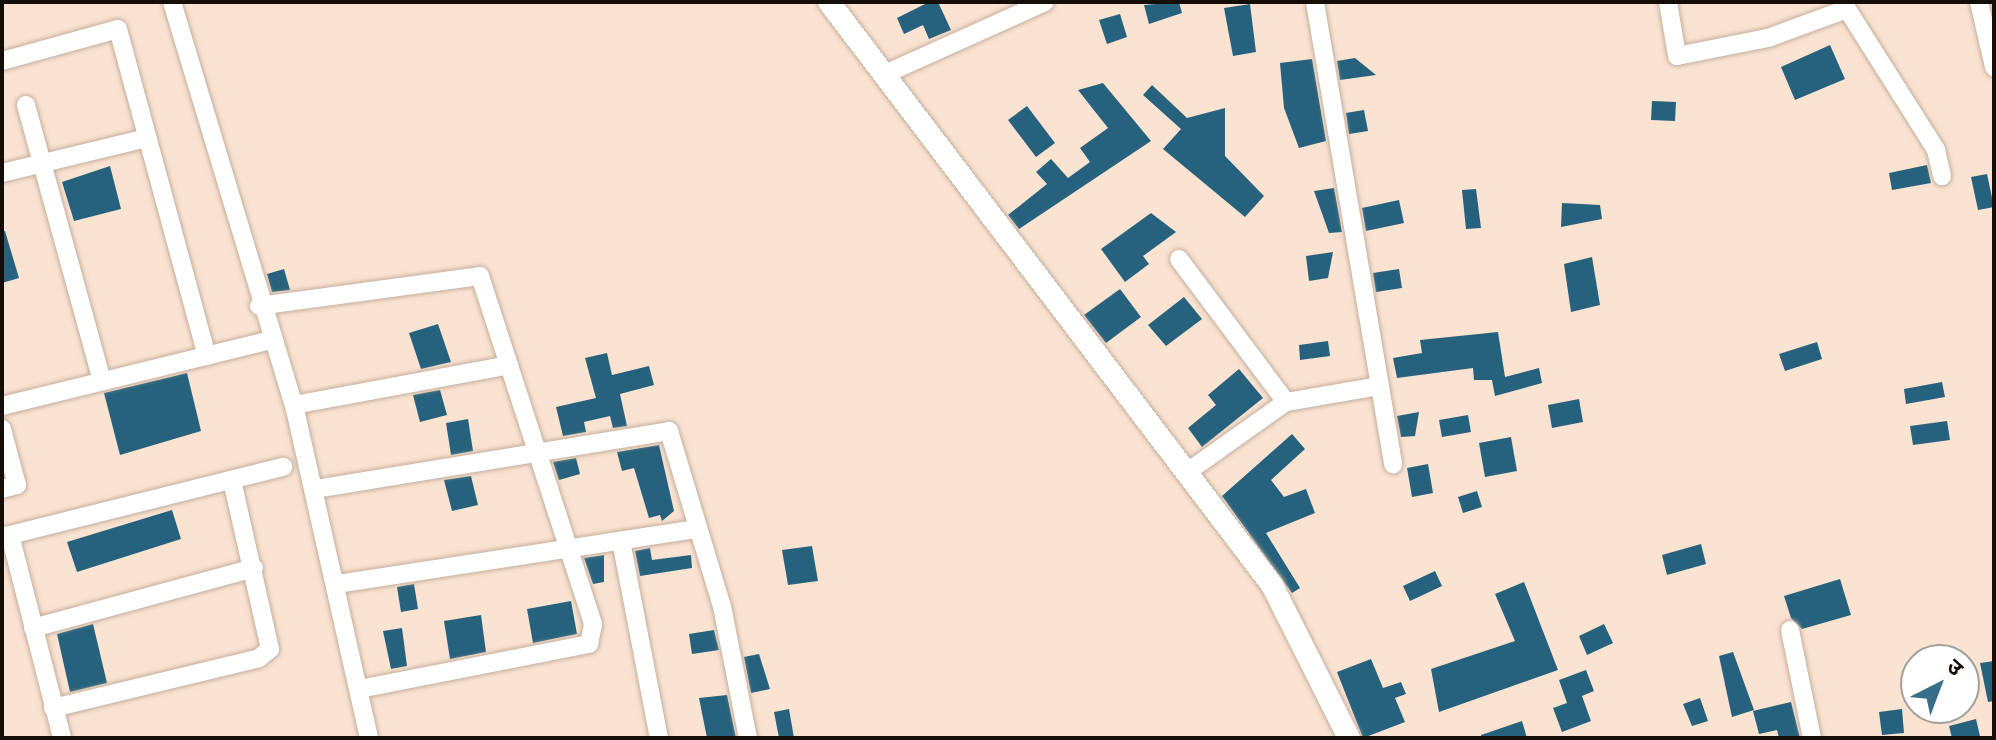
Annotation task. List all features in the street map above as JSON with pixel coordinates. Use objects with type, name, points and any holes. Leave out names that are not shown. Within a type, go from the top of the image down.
[{"type":"street","points":[[172,2],[259,306],[294,405],[316,489],[369,738]]},
{"type":"street","points":[[829,2],[1272,585],[1349,738]]},
{"type":"street","points":[[885,74],[1045,2]]},
{"type":"street","points":[[1315,2],[1393,464]]},
{"type":"street","points":[[1668,2],[1677,56],[1768,38],[1847,9],[1936,150],[1942,176]]},
{"type":"street","points":[[1979,2],[1994,67]]},
{"type":"street","points":[[2,61],[118,29],[207,356]]},
{"type":"street","points":[[26,105],[39,164],[102,381]]},
{"type":"street","points":[[2,173],[147,138]]},
{"type":"street","points":[[1179,259],[1286,402]]},
{"type":"street","points":[[259,306],[480,276],[572,548],[593,624],[589,644],[359,689]]},
{"type":"street","points":[[2,406],[271,340]]},
{"type":"street","points":[[294,405],[509,365]]},
{"type":"street","points":[[1186,473],[1286,402],[1380,386]]},
{"type":"street","points":[[2,429],[17,485],[2,489]]},
{"type":"street","points":[[316,489],[537,448],[669,431],[698,529],[748,738]]},
{"type":"street","points":[[62,738],[6,536],[283,467]]},
{"type":"street","points":[[53,708],[259,658],[271,635],[232,480]]},
{"type":"street","points":[[337,584],[698,529]]},
{"type":"street","points":[[621,541],[659,738]]},
{"type":"street","points":[[33,628],[254,568]]},
{"type":"street","points":[[1790,630],[1812,738]]},
{"type":"building","points":[[929,2],[938,2],[951,30],[929,39],[923,25],[904,34],[897,18]]},
{"type":"building","points":[[1179,2],[1182,13],[1149,24],[1144,5]]},
{"type":"building","points":[[1250,4],[1256,52],[1233,56],[1224,8]]},
{"type":"building","points":[[1120,14],[1127,37],[1107,44],[1099,20]]},
{"type":"building","points":[[1830,45],[1845,79],[1795,100],[1781,67]]},
{"type":"building","points":[[1355,58],[1376,75],[1340,80],[1337,61]]},
{"type":"building","points":[[1312,59],[1326,141],[1299,148],[1284,108],[1280,63]]},
{"type":"building","points":[[1103,83],[1151,141],[1019,229],[1008,215],[1047,184],[1036,172],[1051,159],[1068,178],[1090,162],[1080,148],[1108,128],[1078,90]]},
{"type":"building","points":[[1152,85],[1187,118],[1225,108],[1225,156],[1264,196],[1245,217],[1163,149],[1181,129],[1143,95]]},
{"type":"building","points":[[1652,101],[1676,102],[1675,121],[1651,120]]},
{"type":"building","points":[[1027,106],[1055,143],[1036,157],[1008,120]]},
{"type":"building","points":[[1364,110],[1368,131],[1349,134],[1346,113]]},
{"type":"building","points":[[1927,165],[1931,183],[1892,190],[1889,173]]},
{"type":"building","points":[[110,166],[121,209],[74,221],[62,182]]},
{"type":"building","points":[[1987,174],[1994,207],[1978,210],[1971,177]]},
{"type":"building","points":[[1334,188],[1342,232],[1329,233],[1314,191]]},
{"type":"building","points":[[1476,189],[1481,228],[1466,229],[1462,190]]},
{"type":"building","points":[[1399,200],[1404,223],[1366,231],[1362,208]]},
{"type":"building","points":[[1562,203],[1600,205],[1602,219],[1561,227]]},
{"type":"building","points":[[1151,213],[1176,232],[1143,256],[1149,264],[1125,282],[1101,249]]},
{"type":"building","points":[[5,231],[19,278],[2,283],[2,232]]},
{"type":"building","points":[[1333,252],[1328,278],[1309,281],[1306,256]]},
{"type":"building","points":[[1592,257],[1600,305],[1571,312],[1564,264]]},
{"type":"building","points":[[284,269],[290,290],[272,292],[267,274]]},
{"type":"building","points":[[1399,269],[1402,288],[1376,292],[1373,273]]},
{"type":"building","points":[[1120,289],[1141,317],[1106,343],[1084,315]]},
{"type":"building","points":[[1184,297],[1202,319],[1166,346],[1148,325]]},
{"type":"building","points":[[438,324],[451,362],[421,369],[409,333]]},
{"type":"building","points":[[1498,332],[1505,377],[1539,368],[1542,383],[1495,396],[1492,380],[1474,380],[1473,368],[1397,378],[1393,358],[1422,353],[1420,340]]},
{"type":"building","points":[[1328,341],[1330,356],[1300,360],[1299,345]]},
{"type":"building","points":[[1817,342],[1822,359],[1785,371],[1779,354]]},
{"type":"building","points":[[607,353],[612,375],[649,366],[654,385],[620,394],[627,426],[613,428],[610,416],[584,422],[586,432],[563,436],[556,407],[596,398],[585,358]]},
{"type":"building","points":[[1239,369],[1263,398],[1202,447],[1188,428],[1216,405],[1208,395]]},
{"type":"building","points":[[187,373],[201,431],[120,455],[104,393]]},
{"type":"building","points":[[1942,382],[1945,397],[1906,404],[1904,389]]},
{"type":"building","points":[[440,390],[447,415],[420,422],[413,395]]},
{"type":"building","points":[[1579,399],[1583,422],[1552,428],[1548,405]]},
{"type":"building","points":[[1419,412],[1415,436],[1401,437],[1397,416]]},
{"type":"building","points":[[1468,415],[1471,432],[1442,437],[1439,420]]},
{"type":"building","points":[[468,419],[473,451],[451,455],[446,423]]},
{"type":"building","points":[[1947,421],[1950,440],[1913,445],[1910,426]]},
{"type":"building","points":[[1292,434],[1305,449],[1271,480],[1284,497],[1306,489],[1315,513],[1266,533],[1300,588],[1292,593],[1222,496]]},
{"type":"building","points":[[1511,437],[1517,471],[1485,477],[1479,443]]},
{"type":"building","points":[[659,445],[674,511],[662,521],[660,515],[649,518],[634,468],[622,471],[617,452]]},
{"type":"building","points":[[576,458],[580,474],[559,480],[553,462]]},
{"type":"building","points":[[1428,464],[1433,493],[1412,497],[1407,468]]},
{"type":"building","points":[[471,476],[478,505],[452,511],[444,480]]},
{"type":"building","points":[[1477,491],[1482,507],[1463,513],[1458,497]]},
{"type":"building","points":[[172,510],[181,539],[77,572],[67,542]]},
{"type":"building","points":[[1701,544],[1706,564],[1667,575],[1662,555]]},
{"type":"building","points":[[812,546],[818,581],[788,585],[782,550]]},
{"type":"building","points":[[650,548],[652,560],[691,555],[692,568],[640,576],[635,551]]},
{"type":"building","points":[[604,555],[604,582],[593,584],[584,558]]},
{"type":"building","points":[[1435,571],[1442,586],[1410,601],[1403,586]]},
{"type":"building","points":[[1840,579],[1851,615],[1802,629],[1791,618],[1784,596]]},
{"type":"building","points":[[1524,582],[1558,670],[1439,712],[1431,669],[1515,641],[1495,594]]},
{"type":"building","points":[[414,584],[418,609],[401,612],[397,587]]},
{"type":"building","points":[[571,601],[577,634],[533,643],[527,609]]},
{"type":"building","points":[[481,615],[486,652],[450,659],[444,621]]},
{"type":"building","points":[[93,624],[107,683],[70,692],[57,634]]},
{"type":"building","points":[[1604,624],[1613,643],[1587,655],[1579,636]]},
{"type":"building","points":[[402,628],[407,666],[391,669],[383,631]]},
{"type":"building","points":[[714,630],[719,650],[692,654],[689,634]]},
{"type":"building","points":[[1733,652],[1754,710],[1732,717],[1719,656]]},
{"type":"building","points":[[759,654],[770,689],[751,693],[744,657]]},
{"type":"building","points":[[1371,659],[1383,688],[1401,682],[1406,694],[1395,698],[1405,722],[1363,738],[1337,672]]},
{"type":"building","points":[[1994,661],[1994,701],[1988,702],[1980,663]]},
{"type":"building","points":[[1586,670],[1594,691],[1582,696],[1591,721],[1562,732],[1553,708],[1567,703],[1559,680]]},
{"type":"building","points":[[727,695],[736,738],[707,738],[699,698]]},
{"type":"building","points":[[1700,698],[1708,721],[1692,726],[1683,704]]},
{"type":"building","points":[[1791,702],[1800,738],[1779,738],[1777,730],[1759,734],[1753,711]]},
{"type":"building","points":[[789,709],[794,738],[779,738],[774,712]]},
{"type":"building","points":[[1900,709],[1900,724],[1903,724],[1904,733],[1882,735],[1879,712]]},
{"type":"building","points":[[1522,721],[1527,738],[1481,738],[1481,735]]},
{"type":"building","points":[[1977,724],[1980,736],[1952,738],[1949,726]]}]
